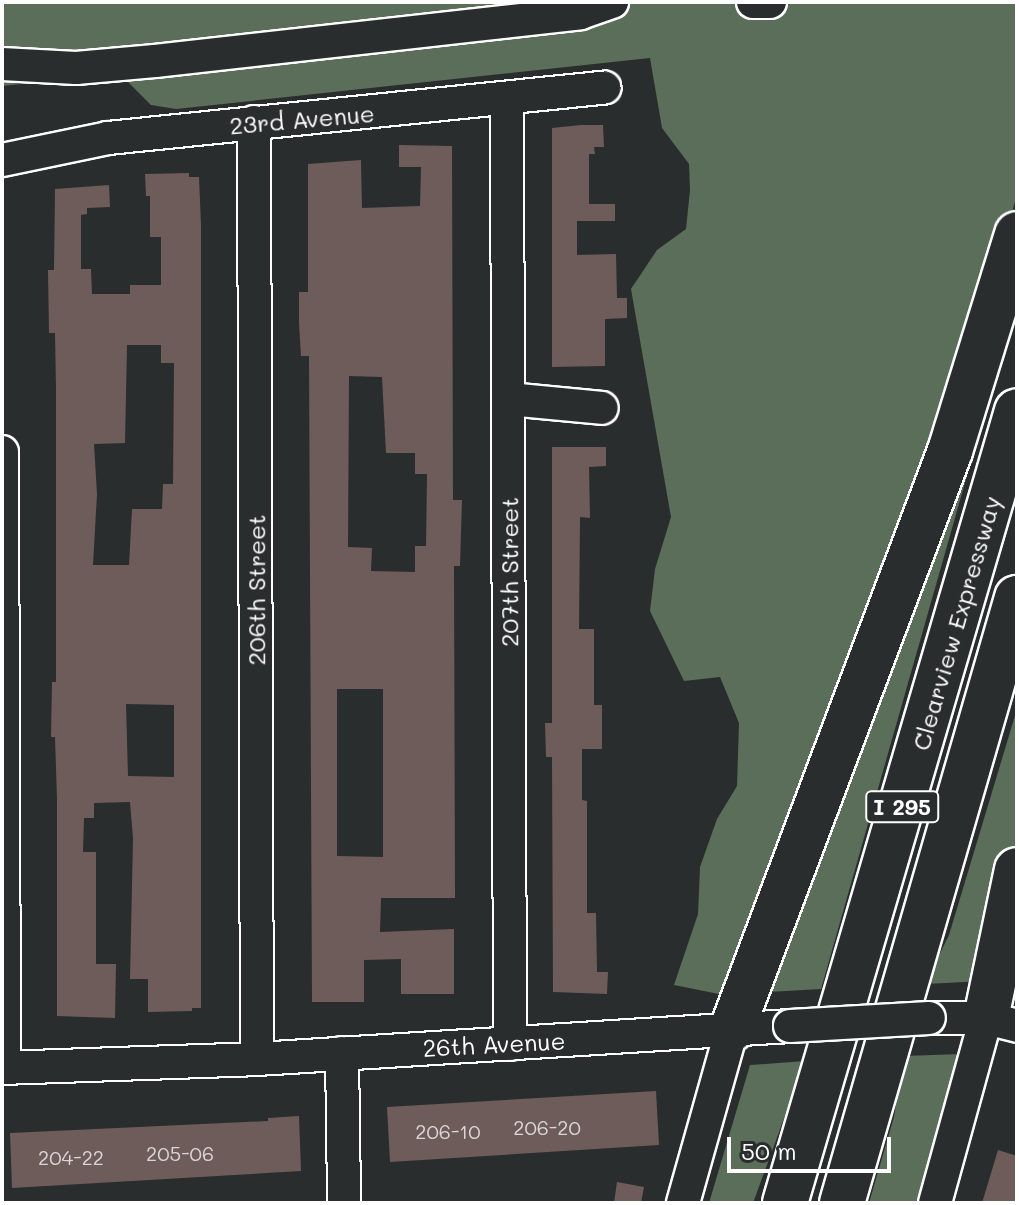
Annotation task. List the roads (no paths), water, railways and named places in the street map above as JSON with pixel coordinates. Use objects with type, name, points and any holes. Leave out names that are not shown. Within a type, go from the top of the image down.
[{"type":"highway","points":[[732,1029],[950,451],[1017,234]]},
{"type":"highway","name":"Clearview Expressway","points":[[785,1203],[1017,411]]},
{"type":"highway","name":"I 295","points":[[842,1203],[1017,598]]},
{"type":"highway","points":[[1007,1017],[1017,870]]},
{"type":"street","points":[[2,64],[76,68],[155,61],[580,13],[612,2]]},
{"type":"street","points":[[753,2],[770,2]]},
{"type":"street","name":"23rd Avenue","points":[[2,160],[108,138],[604,88]]},
{"type":"street","name":"207th Street","points":[[507,100],[510,1044]]},
{"type":"street","name":"206th Street","points":[[254,122],[257,1059]]},
{"type":"street","points":[[509,399],[602,408]]},
{"type":"street","points":[[2,452],[3,1068]]},
{"type":"street","points":[[935,1203],[1007,1017]]},
{"type":"street","name":"26th Avenue","points":[[3,1068],[257,1059],[732,1029],[929,1018],[1007,1017]]},
{"type":"street","points":[[683,1203],[732,1029]]},
{"type":"street","points":[[342,1053],[344,1203]]}]
